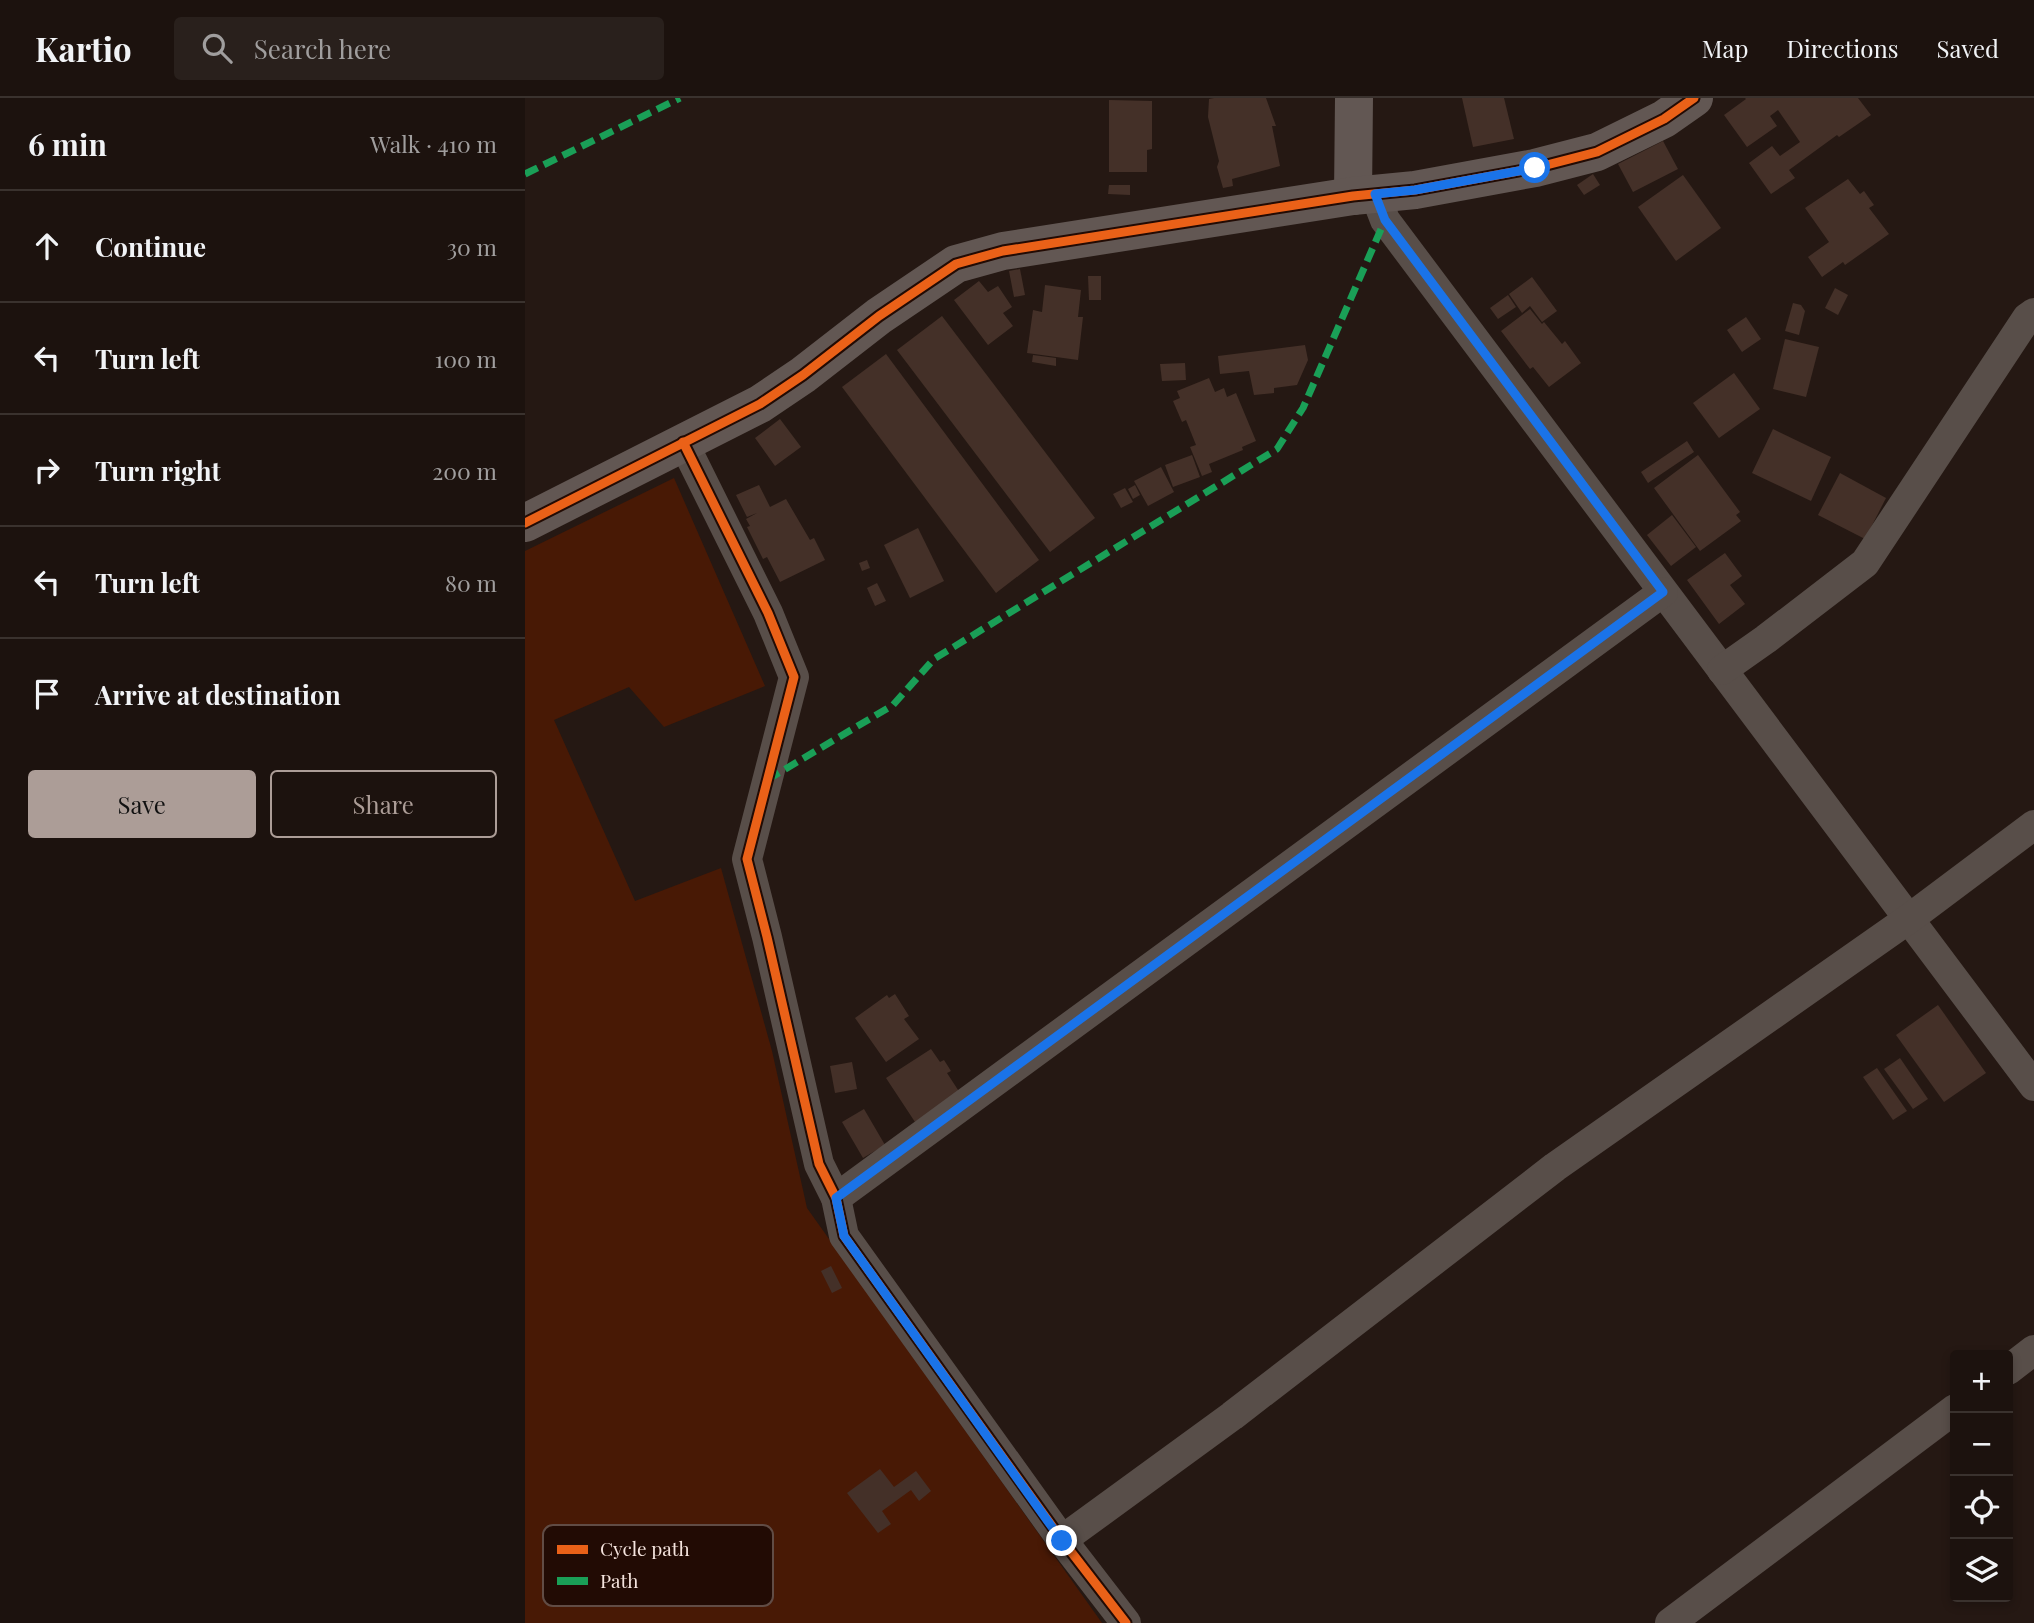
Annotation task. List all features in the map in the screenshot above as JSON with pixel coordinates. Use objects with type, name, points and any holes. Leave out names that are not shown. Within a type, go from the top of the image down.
[{"type":"street","points":[[1354,98],[1364,195],[2034,1086]]},
{"type":"street","points":[[525,523],[760,404],[803,375],[879,316],[956,264],[1003,251],[1364,195],[1428,188],[1535,168],[1597,152],[1664,119],[1694,98]]},
{"type":"street","points":[[1722,670],[1865,563],[2027,318],[2034,313]]},
{"type":"street","points":[[683,442],[768,613],[793,677],[747,859],[819,1164],[836,1198],[844,1236],[1062,1541],[1126,1623]]},
{"type":"street","points":[[836,1198],[1663,592]]},
{"type":"street","points":[[1062,1541],[1232,1416],[1555,1167],[1910,918],[2034,825]]},
{"type":"street","points":[[2013,1366],[2034,1350]]},
{"type":"street","points":[[1670,1623],[1950,1413]]},
{"type":"shaded area","points":[[674,478],[765,686],[664,727],[629,687],[554,720],[635,901],[721,868],[772,1051],[807,1208],[1102,1623],[525,1623],[525,551]]},
{"type":"building","points":[[1266,98],[1276,126],[1272,126],[1280,166],[1232,179],[1233,186],[1223,188],[1208,117],[1209,99]]},
{"type":"building","points":[[1462,98],[1504,98],[1514,139],[1473,147]]},
{"type":"building","points":[[1745,98],[1858,98],[1871,115],[1839,137],[1837,135],[1789,170],[1795,178],[1771,194],[1749,163],[1772,146],[1780,156],[1800,142],[1778,110],[1770,116],[1777,126],[1747,147],[1724,115]]},
{"type":"building","points":[[1109,100],[1152,101],[1152,149],[1147,150],[1147,172],[1109,172]]},
{"type":"building","points":[[1663,141],[1678,169],[1633,192],[1618,164]]},
{"type":"building","points":[[1593,174],[1600,185],[1584,195],[1577,185]]},
{"type":"building","points":[[1683,175],[1721,228],[1676,261],[1638,207]]},
{"type":"building","points":[[1848,179],[1860,194],[1864,191],[1874,205],[1869,208],[1889,234],[1845,265],[1843,262],[1822,277],[1808,257],[1829,242],[1805,208]]},
{"type":"building","points":[[1109,185],[1130,185],[1130,195],[1108,194]]},
{"type":"building","points":[[1020,269],[1025,295],[1014,297],[1009,271]]},
{"type":"building","points":[[1088,276],[1101,276],[1101,300],[1089,300]]},
{"type":"building","points":[[1532,277],[1557,311],[1542,322],[1530,306],[1522,313],[1509,294]]},
{"type":"building","points":[[979,281],[988,292],[998,286],[1012,307],[1003,313],[1013,326],[988,345],[954,300]]},
{"type":"building","points":[[1045,285],[1081,290],[1078,317],[1083,317],[1078,360],[1027,353],[1033,310],[1042,312]]},
{"type":"building","points":[[1835,288],[1848,295],[1838,315],[1825,308]]},
{"type":"building","points":[[1508,295],[1516,307],[1498,319],[1490,308]]},
{"type":"building","points":[[1793,303],[1801,305],[1805,311],[1799,335],[1785,331]]},
{"type":"building","points":[[1530,309],[1562,344],[1565,341],[1581,363],[1549,387],[1533,367],[1530,369],[1501,331]]},
{"type":"building","points":[[942,316],[1095,518],[1050,552],[897,350]]},
{"type":"building","points":[[1746,317],[1761,339],[1742,352],[1727,330]]},
{"type":"building","points":[[1785,339],[1819,347],[1806,397],[1773,389]]},
{"type":"building","points":[[1305,345],[1308,360],[1297,385],[1274,388],[1274,393],[1254,395],[1249,371],[1220,374],[1218,356]]},
{"type":"building","points":[[886,354],[1039,560],[996,593],[842,387]]},
{"type":"building","points":[[1033,355],[1056,358],[1056,366],[1032,362]]},
{"type":"building","points":[[1185,363],[1186,380],[1162,381],[1160,364]]},
{"type":"building","points":[[1734,373],[1760,409],[1719,438],[1693,403]]},
{"type":"building","points":[[1209,378],[1215,392],[1224,388],[1227,397],[1236,393],[1256,441],[1242,447],[1243,450],[1209,464],[1212,472],[1202,476],[1190,447],[1196,445],[1186,420],[1182,422],[1173,401],[1180,398],[1177,391]]},
{"type":"building","points":[[780,419],[801,447],[775,466],[755,438]]},
{"type":"building","points":[[1773,429],[1831,457],[1811,501],[1752,473]]},
{"type":"building","points":[[1687,441],[1694,452],[1648,483],[1641,472]]},
{"type":"building","points":[[1192,455],[1200,477],[1173,487],[1165,465]]},
{"type":"building","points":[[1698,455],[1740,512],[1736,515],[1741,521],[1700,551],[1654,488]]},
{"type":"building","points":[[1161,467],[1174,492],[1148,506],[1134,481]]},
{"type":"building","points":[[1840,473],[1886,498],[1865,539],[1818,515]]},
{"type":"building","points":[[759,485],[770,507],[786,499],[810,540],[814,538],[825,560],[780,582],[767,557],[763,559],[747,527],[750,526],[746,519],[757,513],[747,517],[736,495]]},
{"type":"building","points":[[1135,485],[1140,495],[1133,499],[1128,489]]},
{"type":"building","points":[[1125,488],[1133,502],[1121,508],[1113,494]]},
{"type":"building","points":[[1672,515],[1696,547],[1671,566],[1647,535]]},
{"type":"building","points":[[918,528],[944,581],[910,598],[884,545]]},
{"type":"building","points":[[1725,553],[1742,576],[1730,585],[1745,604],[1719,624],[1687,580]]},
{"type":"building","points":[[867,560],[870,568],[862,571],[859,563]]},
{"type":"building","points":[[877,583],[886,601],[875,606],[867,588]]},
{"type":"building","points":[[895,994],[909,1016],[904,1019],[919,1039],[886,1062],[855,1018],[887,995],[889,998]]},
{"type":"building","points":[[1938,1005],[1986,1073],[1944,1102],[1896,1035]]},
{"type":"building","points":[[931,1049],[940,1062],[944,1060],[951,1071],[947,1073],[960,1093],[915,1122],[886,1078]]},
{"type":"building","points":[[1900,1058],[1928,1099],[1913,1109],[1884,1069]]},
{"type":"building","points":[[852,1062],[857,1089],[835,1093],[830,1066]]},
{"type":"building","points":[[1877,1068],[1907,1111],[1893,1120],[1863,1077]]},
{"type":"building","points":[[864,1109],[885,1145],[863,1158],[842,1122]]},
{"type":"building","points":[[831,1266],[842,1288],[832,1293],[821,1271]]},
{"type":"building","points":[[880,1469],[894,1487],[916,1471],[931,1491],[919,1501],[911,1490],[882,1511],[891,1524],[878,1533],[847,1493]]},
{"type":"marked path","points":[[525,174],[680,98]]},
{"type":"marked path","points":[[767,780],[893,705],[934,659],[1277,449],[1303,408],[1385,220]]},
{"type":"cycle path","points":[[525,523],[760,404],[803,375],[879,316],[956,264],[1003,251],[1353,196],[1415,190],[1535,168],[1597,152],[1664,119],[1694,98]]},
{"type":"cycle path","points":[[683,442],[768,613],[794,677],[747,859],[819,1164],[836,1198],[844,1236],[1062,1540],[1126,1623]]},
{"type":"route","points":[[1062,1541],[844,1236],[836,1198],[1663,592],[1385,220],[1375,194],[1415,190],[1535,168]]}]
